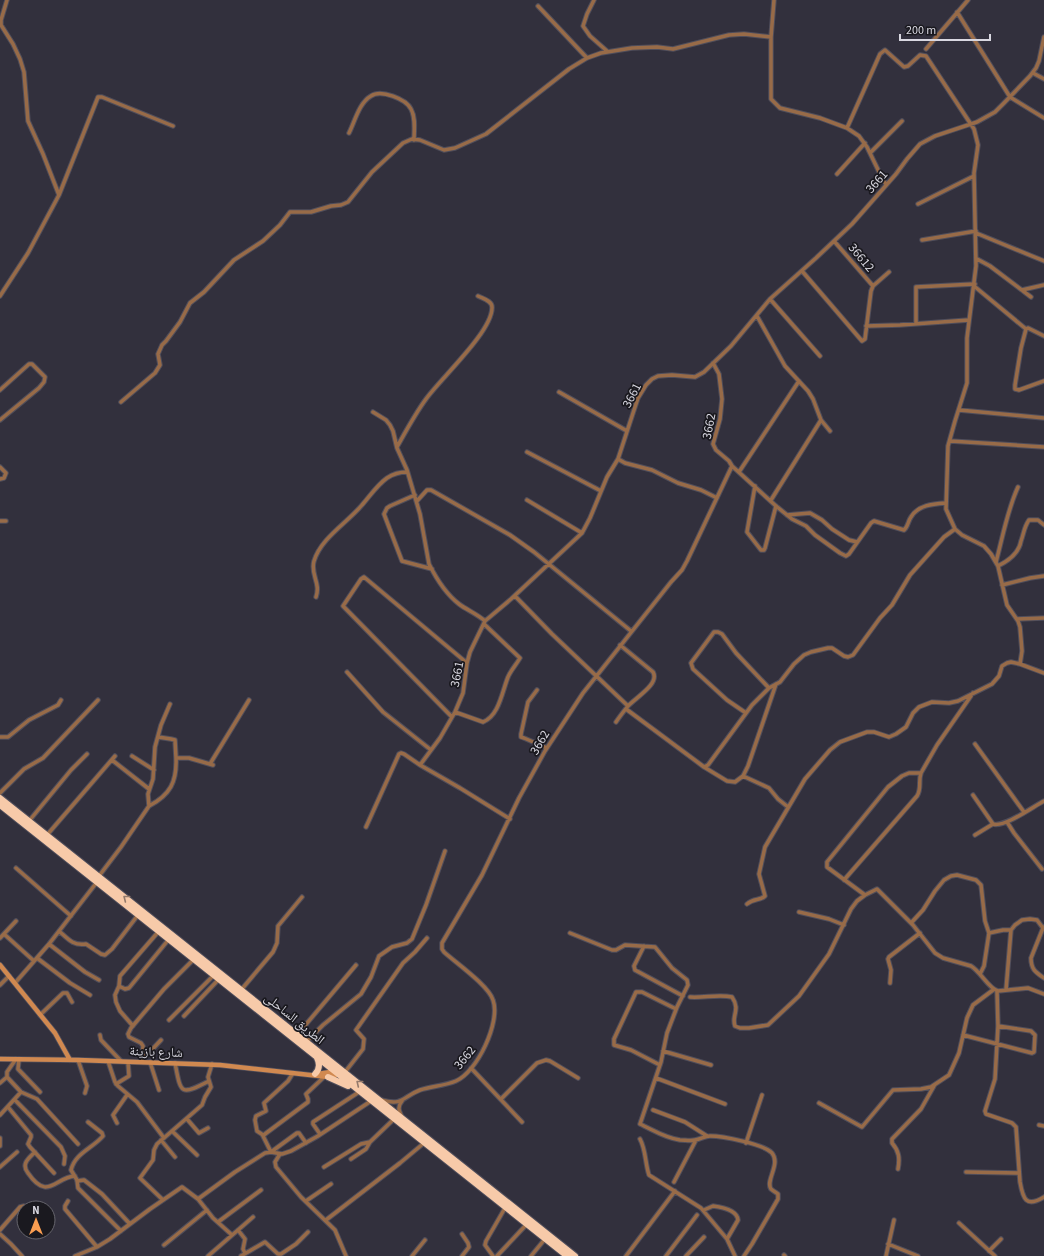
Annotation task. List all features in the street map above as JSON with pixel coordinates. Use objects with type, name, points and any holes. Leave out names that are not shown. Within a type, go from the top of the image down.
[{"type":"highway","name":"الطريق الساحلى","points":[[0,798],[47,835],[138,915],[194,958],[317,1058],[403,1118],[575,1256]]},
{"type":"highway","name":"الطريق الساحلى","points":[[0,805],[241,990],[306,1042],[359,1092],[567,1256]]},
{"type":"highway","points":[[313,1075],[319,1068],[317,1058]]},
{"type":"highway","points":[[326,1077],[352,1086]]},
{"type":"street","points":[[6,0],[1,25],[13,44],[20,59],[24,72],[28,121],[59,194]]},
{"type":"street","points":[[594,0],[583,26],[590,36],[607,51]]},
{"type":"street","points":[[774,0],[771,37],[771,99],[780,108],[820,118],[847,128],[860,136],[886,184]]},
{"type":"street","points":[[926,49],[968,0]]},
{"type":"street","points":[[538,6],[587,58]]},
{"type":"street","points":[[957,12],[1010,97],[1044,118]]},
{"type":"street","points":[[121,402],[155,373],[160,365],[158,354],[162,345],[180,322],[190,303],[204,292],[234,260],[263,241],[280,225],[290,212],[311,212],[348,202],[372,172],[403,143],[420,140],[444,150],[455,148],[486,134],[569,68],[587,58],[607,51],[644,47],[673,49],[729,35],[744,34],[771,37]]},
{"type":"street","name":"3661","points":[[420,765],[440,738],[456,712],[465,683],[467,663],[476,637],[484,622],[515,596],[582,532],[618,459],[638,398],[646,385],[658,376],[672,375],[695,377],[704,372],[731,346],[770,299],[852,224],[896,174],[907,159],[924,142],[940,134],[971,125],[995,112],[1033,73],[1039,62],[1044,37]]},
{"type":"street","points":[[847,128],[880,54],[885,50],[904,67],[908,66],[920,55],[926,56],[974,129],[978,145],[974,176],[976,259],[966,352],[967,383],[950,441],[946,503],[949,516],[955,529],[962,535],[984,546],[998,566],[1007,604],[1017,619],[1021,633],[1022,651],[1020,664]]},
{"type":"street","points":[[1033,73],[1044,79]]},
{"type":"street","points":[[349,132],[362,106],[370,96],[378,93],[390,95],[401,100],[411,108],[414,117],[414,140]]},
{"type":"street","points":[[0,296],[28,253],[59,194],[98,97],[102,96],[173,126]]},
{"type":"street","points":[[870,153],[902,121]]},
{"type":"street","points":[[837,174],[865,143]]},
{"type":"street","points":[[918,204],[974,176]]},
{"type":"street","points":[[922,240],[976,232],[1044,261]]},
{"type":"street","name":"36612","points":[[834,240],[874,286]]},
{"type":"street","points":[[976,259],[990,266],[1031,297]]},
{"type":"street","points":[[802,271],[861,341],[864,340],[871,291],[874,286],[889,272]]},
{"type":"street","points":[[916,323],[916,287],[974,285],[1026,329],[1028,328],[1044,336]]},
{"type":"street","points":[[1022,290],[1044,285]]},
{"type":"street","points":[[397,448],[426,399],[454,367],[484,328],[492,311],[492,306],[489,301],[478,296]]},
{"type":"street","points":[[770,299],[820,356]]},
{"type":"street","points":[[757,316],[785,366],[813,399],[821,420],[830,431]]},
{"type":"street","points":[[866,326],[969,320]]},
{"type":"street","points":[[1026,329],[1020,355],[1015,390],[1020,390],[1044,381]]},
{"type":"street","name":"3662","points":[[379,1100],[393,1103],[420,1090],[456,1081],[471,1068],[487,1043],[494,1017],[494,1002],[489,992],[444,952],[442,949],[442,943],[482,875],[535,768],[547,748],[596,676],[670,582],[682,570],[732,466],[716,450],[713,444],[720,419],[722,399],[719,374],[713,363]]},
{"type":"street","points":[[0,390],[29,364],[32,364],[45,377],[44,382],[39,388],[0,420]]},
{"type":"street","points":[[739,472],[799,381]]},
{"type":"street","points":[[559,392],[627,431]]},
{"type":"street","points":[[959,410],[1044,418]]},
{"type":"street","points":[[373,412],[379,415],[390,425],[417,501],[429,564],[446,592],[484,622],[520,658],[509,675],[499,702],[489,720],[483,722],[456,712]]},
{"type":"street","points":[[771,500],[821,420]]},
{"type":"street","points":[[950,441],[1044,447]]},
{"type":"street","points":[[526,452],[601,491]]},
{"type":"street","points":[[618,459],[626,463],[652,470],[678,483],[701,490],[717,498]]},
{"type":"street","points":[[732,466],[787,515],[806,526],[815,535],[846,556],[874,521],[904,530],[906,529],[912,515],[918,510],[925,506],[946,503]]},
{"type":"street","points":[[0,467],[6,473],[4,478],[0,479]]},
{"type":"street","points":[[316,597],[318,589],[313,571],[314,561],[326,541],[341,524],[356,512],[382,482],[395,474],[407,472]]},
{"type":"street","points":[[755,486],[748,532],[761,550],[766,548],[776,506]]},
{"type":"street","points":[[996,562],[1010,505],[1018,487]]},
{"type":"street","points":[[417,501],[427,490],[431,490],[510,535],[631,631]]},
{"type":"street","points":[[415,495],[390,506],[384,514],[402,561],[432,569]]},
{"type":"street","points":[[527,500],[582,532]]},
{"type":"street","points":[[787,515],[810,513],[849,540],[857,542]]},
{"type":"street","points":[[998,566],[1007,562],[1018,549],[1023,530],[1029,520],[1038,520],[1044,525]]},
{"type":"street","points":[[0,521],[6,521]]},
{"type":"street","points":[[704,767],[711,762],[752,705],[769,688],[780,682],[800,658],[811,652],[828,648],[832,648],[848,657],[854,655],[880,618],[892,605],[910,575],[944,537],[955,529]]},
{"type":"street","points":[[1002,586],[1030,578],[1044,576]]},
{"type":"street","points":[[452,717],[343,606],[361,579],[364,577],[467,663]]},
{"type":"street","points":[[515,596],[627,707],[704,767],[727,781],[735,782],[743,776],[760,734],[776,684]]},
{"type":"street","points":[[1017,619],[1044,618]]},
{"type":"street","points":[[746,713],[727,700],[692,669],[691,663],[714,632],[722,634],[736,653],[769,688]]},
{"type":"street","points":[[616,722],[627,707],[646,691],[655,679],[652,672],[620,645]]},
{"type":"street","points":[[747,904],[752,900],[765,896],[759,874],[765,847],[805,779],[830,750],[840,742],[867,732],[892,736],[906,727],[913,712],[919,707],[932,702],[956,703],[992,684],[999,676],[1002,666],[1006,663],[1011,662],[1020,664],[1044,673]]},
{"type":"street","points":[[347,672],[383,712],[431,750]]},
{"type":"street","points":[[536,690],[528,702],[520,734],[521,737],[547,748]]},
{"type":"street","points":[[844,880],[917,796],[921,789],[921,774],[937,745],[973,693]]},
{"type":"street","points":[[0,737],[8,737],[29,720],[58,705],[61,700]]},
{"type":"street","points":[[0,793],[24,769],[42,758],[98,700]]},
{"type":"street","points":[[176,758],[189,758],[212,765],[249,700]]},
{"type":"street","points":[[149,806],[149,789],[153,778],[155,747],[161,725],[170,704]]},
{"type":"street","points":[[14,983],[36,960],[71,916],[149,806],[161,799],[170,789],[177,770],[175,740],[158,737]]},
{"type":"street","points":[[975,744],[1024,812]]},
{"type":"street","points":[[29,821],[71,770],[87,754]]},
{"type":"street","points":[[366,827],[400,754],[404,754],[510,819]]},
{"type":"street","points":[[47,835],[115,756]]},
{"type":"street","points":[[132,756],[154,770]]},
{"type":"street","points":[[112,760],[149,789]]},
{"type":"street","points":[[865,895],[827,867],[827,862],[888,787],[902,776],[909,773],[921,774]]},
{"type":"street","points":[[743,776],[770,788],[778,799],[788,807]]},
{"type":"street","points":[[973,795],[993,824]]},
{"type":"street","points":[[975,834],[993,824],[996,825],[1007,822],[1044,802]]},
{"type":"street","points":[[1007,822],[1042,869]]},
{"type":"street","points":[[306,1042],[323,1025],[361,994],[371,977],[378,956],[382,952],[392,946],[407,943],[412,939],[445,851]]},
{"type":"street","points":[[16,868],[71,916]]},
{"type":"street","points":[[911,923],[923,910],[944,880],[951,876],[957,875],[976,880],[981,885],[985,917],[989,933],[984,966],[980,974]]},
{"type":"street","points":[[690,997],[701,998],[724,995],[732,997],[736,1002],[735,1026],[740,1028],[749,1028],[768,1025],[799,996],[829,954],[851,909],[865,895],[877,889],[911,923],[928,945],[939,955],[971,966],[995,990],[998,1026],[995,1079],[985,1111],[986,1114],[1012,1123],[1016,1127],[1019,1173],[1023,1195],[1028,1202],[1036,1202],[1044,1197]]},
{"type":"street","points":[[241,990],[263,962],[273,952],[277,943],[278,926],[302,897]]},
{"type":"street","points":[[798,912],[829,919],[844,925]]},
{"type":"street","points":[[59,931],[75,944],[86,944],[100,954],[105,955],[112,949],[138,915]]},
{"type":"street","points":[[1006,990],[1011,930],[1018,922],[1026,919],[1037,920],[1043,928],[1031,958],[1031,962],[1035,972],[1044,978]]},
{"type":"street","points":[[0,938],[16,921]]},
{"type":"street","points":[[989,933],[1011,930]]},
{"type":"street","points":[[133,1026],[122,1014],[117,1005],[115,995],[119,986],[120,975],[159,931]]},
{"type":"street","points":[[890,983],[891,970],[888,959],[889,957],[920,933]]},
{"type":"street","points":[[4,934],[36,960],[90,995]]},
{"type":"street","points":[[570,934],[612,950],[616,950],[625,945],[652,946],[658,949],[672,968],[687,980],[688,985],[676,1009],[656,1078],[640,1124],[671,1138],[696,1140],[708,1136]]},
{"type":"street","points":[[339,1072],[363,1049],[364,1040],[356,1030],[402,963],[415,952],[427,938]]},
{"type":"street","points":[[119,986],[125,989],[129,988],[169,939]]},
{"type":"street","points":[[49,944],[85,972],[99,980]]},
{"type":"street","points":[[644,946],[634,966],[635,970],[683,996]]},
{"type":"street","points":[[142,1060],[142,1043],[129,1036],[133,1026],[164,989],[194,958]]},
{"type":"street","points":[[297,1035],[356,965]]},
{"type":"street","points":[[1,968],[59,1039],[70,1060]]},
{"type":"street","points":[[169,1020],[214,975]]},
{"type":"street","points":[[0,985],[9,976]]},
{"type":"street","points":[[184,1016],[219,979]]},
{"type":"street","points":[[898,1169],[898,1151],[892,1143],[892,1139],[921,1109],[934,1086],[951,1073],[959,1053],[967,1018],[973,1005],[995,990],[1028,988],[1044,994]]},
{"type":"street","points":[[660,1065],[631,1050],[614,1045],[614,1040],[636,992],[642,992],[676,1009]]},
{"type":"street","points":[[40,1014],[63,993],[66,993],[72,1002]]},
{"type":"street","points":[[963,1035],[1032,1053],[1034,1051],[1035,1035],[1032,1031],[998,1026]]},
{"type":"street","points":[[100,1035],[101,1040],[121,1061]]},
{"type":"street","points":[[142,1060],[161,1040]]},
{"type":"street","points":[[663,1051],[711,1065]]},
{"type":"street","points":[[0,1083],[7,1076],[7,1072],[18,1059]]},
{"type":"street","points":[[18,1059],[18,1069],[40,1092]]},
{"type":"street","name":"شارع بازينة","points":[[0,1060],[18,1059],[128,1062],[142,1060],[150,1062],[212,1064],[326,1077],[339,1072]]},
{"type":"street","points":[[78,1060],[87,1086],[85,1093]]},
{"type":"street","points":[[501,1099],[537,1063],[546,1060],[556,1064],[578,1078]]},
{"type":"street","points":[[108,1061],[116,1084],[127,1095],[133,1097],[175,1157]]},
{"type":"street","points":[[116,1084],[128,1076],[128,1062]]},
{"type":"street","points":[[150,1062],[159,1090]]},
{"type":"street","points":[[174,1063],[179,1084],[183,1090],[190,1090],[209,1081]]},
{"type":"street","points":[[163,1200],[140,1178],[153,1160],[154,1148],[202,1105],[211,1087],[208,1077],[212,1064]]},
{"type":"street","points":[[471,1068],[522,1122]]},
{"type":"street","name":"شارع بازينة","points":[[313,1075],[339,1072]]},
{"type":"street","points":[[271,1152],[263,1135],[257,1131],[255,1120],[256,1116],[266,1111],[264,1102],[288,1081],[293,1073]]},
{"type":"street","points":[[7,1076],[21,1092],[38,1098],[78,1144]]},
{"type":"street","points":[[263,1135],[308,1102],[306,1094],[326,1077]]},
{"type":"street","points":[[656,1078],[725,1104]]},
{"type":"street","points":[[819,1103],[862,1127],[893,1090],[921,1089],[934,1086]]},
{"type":"street","points":[[0,1115],[21,1092]]},
{"type":"street","points":[[320,1134],[313,1122],[359,1092]]},
{"type":"street","points":[[117,1123],[113,1115],[127,1095]]},
{"type":"street","points":[[746,1143],[762,1095]]},
{"type":"street","points":[[403,1118],[398,1110],[404,1099]]},
{"type":"street","points":[[15,1100],[61,1147],[65,1156],[64,1164]]},
{"type":"street","points":[[198,1199],[235,1172],[265,1153],[271,1152],[280,1154],[288,1152],[306,1143],[371,1101]]},
{"type":"street","points":[[8,1107],[31,1135],[29,1145],[54,1173]]},
{"type":"street","points":[[653,1110],[685,1122],[708,1136],[733,1139],[758,1146],[772,1153],[775,1159],[775,1164],[770,1186],[779,1196],[744,1256]]},
{"type":"street","points":[[187,1119],[199,1133],[208,1128]]},
{"type":"street","points":[[351,1159],[366,1149],[370,1142],[394,1119]]},
{"type":"street","points":[[88,1122],[102,1133],[103,1136],[78,1157],[71,1169],[77,1181],[78,1188],[121,1231]]},
{"type":"street","points":[[1039,1125],[1044,1126]]},
{"type":"street","points":[[172,1131],[197,1155]]},
{"type":"street","points":[[271,1152],[297,1133],[299,1133],[306,1143]]},
{"type":"street","points":[[0,1138],[0,1146]]},
{"type":"street","points":[[640,1139],[644,1146],[649,1175],[704,1210],[727,1239],[735,1256]]},
{"type":"street","points":[[674,1182],[696,1140]]},
{"type":"street","points":[[324,1167],[361,1144],[370,1142]]},
{"type":"street","points":[[326,1220],[424,1143]]},
{"type":"street","points":[[0,1167],[17,1152]]},
{"type":"street","points":[[34,1152],[26,1162],[25,1167],[28,1173],[40,1185],[52,1186],[68,1177],[75,1176]]},
{"type":"street","points":[[280,1154],[275,1162],[275,1166],[306,1201],[326,1220],[337,1234],[346,1256]]},
{"type":"street","points":[[966,1172],[1019,1173]]},
{"type":"street","points":[[77,1181],[84,1180],[93,1186],[130,1224]]},
{"type":"street","points":[[306,1201],[331,1184]]},
{"type":"street","points":[[75,1256],[98,1246],[182,1187],[198,1199],[218,1222],[232,1235]]},
{"type":"street","points":[[218,1222],[260,1190]]},
{"type":"street","points":[[626,1256],[675,1191]]},
{"type":"street","points":[[68,1201],[64,1207],[65,1209],[98,1246]]},
{"type":"street","points":[[704,1210],[713,1206],[729,1210],[738,1217],[738,1220],[727,1239]]},
{"type":"street","points":[[493,1256],[485,1245],[505,1208]]},
{"type":"street","points":[[164,1246],[207,1210]]},
{"type":"street","points":[[0,1230],[16,1212]]},
{"type":"street","points":[[666,1256],[698,1215]]},
{"type":"street","points":[[208,1256],[253,1217]]},
{"type":"street","points":[[886,1256],[894,1220]]},
{"type":"street","points":[[959,1223],[995,1256]]},
{"type":"street","points":[[497,1256],[526,1225]]},
{"type":"street","points":[[238,1230],[246,1240],[242,1249],[245,1253]]},
{"type":"street","points":[[241,1256],[265,1242],[278,1254],[281,1254],[296,1244],[308,1232]]},
{"type":"street","points":[[0,1234],[22,1256]]},
{"type":"street","points":[[462,1234],[469,1246],[462,1256]]},
{"type":"street","points":[[686,1256],[704,1237]]},
{"type":"street","points":[[989,1251],[1002,1239]]},
{"type":"street","points":[[412,1256],[425,1240]]},
{"type":"street","points":[[531,1256],[545,1240]]},
{"type":"street","points":[[888,1244],[918,1256]]}]
